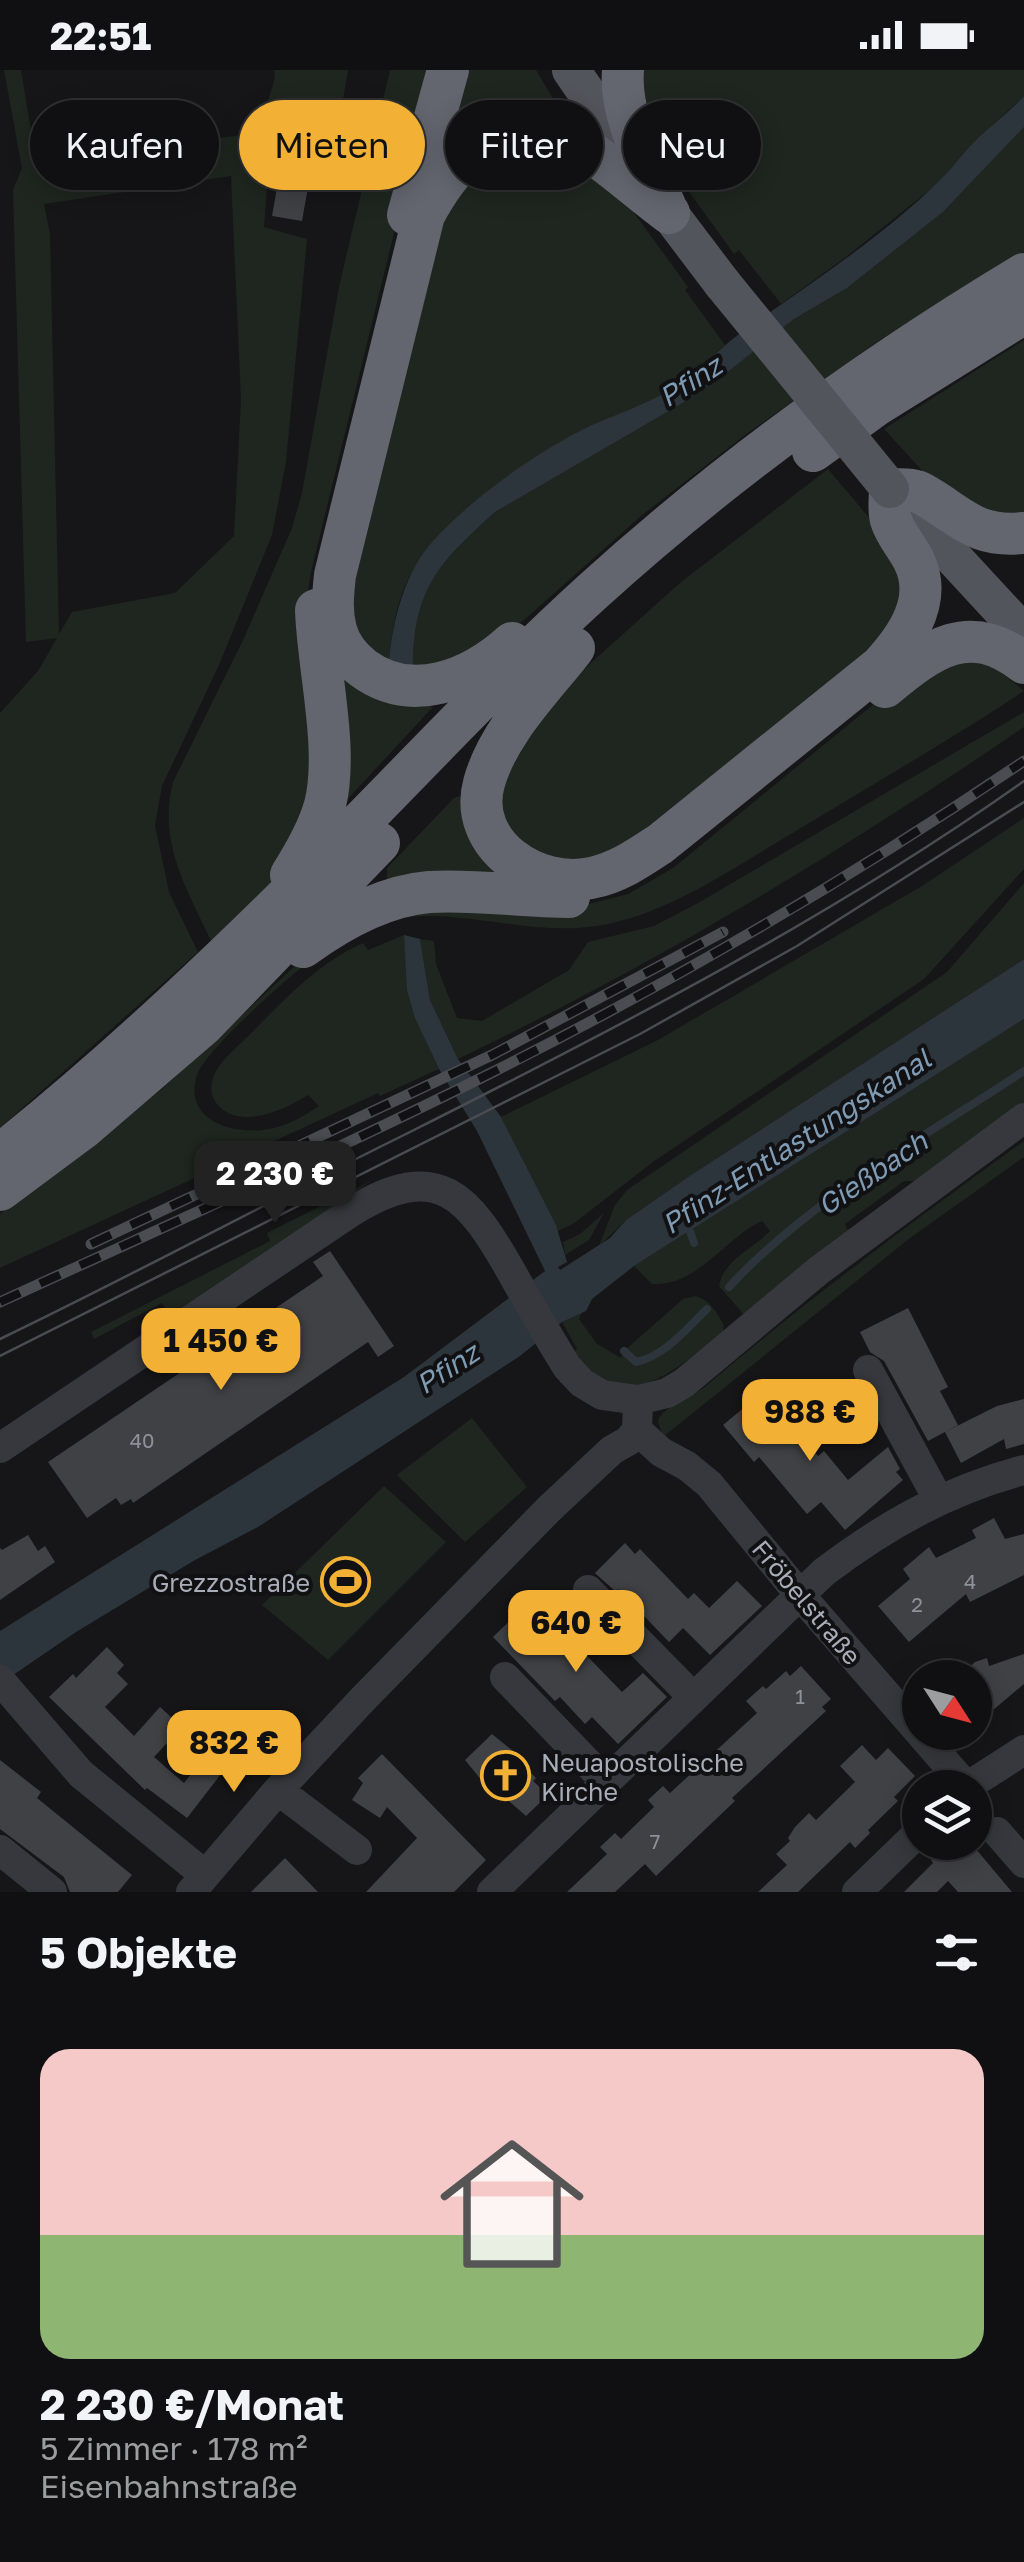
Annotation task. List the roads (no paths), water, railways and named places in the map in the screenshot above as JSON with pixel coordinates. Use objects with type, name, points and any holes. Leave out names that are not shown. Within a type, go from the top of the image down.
[{"type":"highway","points":[[238,942],[282,888],[308,846],[325,804],[331,762],[316,597],[420,167],[448,70]]},
{"type":"highway","points":[[624,70],[627,116],[668,213]]},
{"type":"highway","points":[[660,533],[583,580],[499,654],[452,680],[418,687],[387,682],[356,663],[337,634],[332,607],[335,575],[424,214],[440,184],[474,148],[514,133],[562,136],[584,148],[668,213]]},
{"type":"highway","points":[[0,1155],[75,1094],[238,942],[449,730],[591,593],[660,533],[858,380],[1024,274]]},
{"type":"highway","points":[[0,1190],[82,1129],[161,1062],[240,988],[464,753],[574,648],[736,508],[875,406],[1024,313]]},
{"type":"highway","points":[[574,648],[499,745],[482,788],[486,820],[499,849],[524,869],[559,880],[592,878],[628,865],[660,844],[881,666],[900,646],[914,623],[922,590],[916,565],[891,520],[890,489],[919,491],[974,528],[991,533],[1024,533]]},
{"type":"highway","points":[[240,988],[326,930],[368,908],[399,898],[428,892],[568,897],[598,894],[640,880],[670,862],[920,658],[945,644],[972,641],[1021,651]]},
{"type":"main road","points":[[571,70],[668,213],[722,284],[1021,651]]},
{"type":"street","points":[[4,1691],[81,1774],[198,1884],[278,1790],[638,1415],[684,1383],[818,1271],[1024,1118]]},
{"type":"street","points":[[0,1448],[324,1228],[387,1192],[431,1188],[444,1189],[474,1211],[554,1345],[582,1383],[638,1415]]},
{"type":"street","points":[[868,1370],[938,1500]]},
{"type":"street","name":"Fröbelstraße","points":[[638,1415],[660,1452],[687,1466],[709,1484],[951,1770]]},
{"type":"street","points":[[492,1892],[692,1696],[800,1595],[873,1535],[938,1500],[1024,1470]]},
{"type":"street","points":[[588,1590],[692,1696]]},
{"type":"street","points":[[505,1677],[605,1781]]},
{"type":"street","points":[[992,1770],[1024,1750]]},
{"type":"street","points":[[278,1790],[357,1850]]},
{"type":"street","points":[[997,1832],[1024,1863]]},
{"type":"street","points":[[856,1892],[902,1847]]},
{"type":"street","points":[[0,1850],[52,1892]]},
{"type":"water","name":"Pfinz","points":[[1024,96],[1024,127],[943,212],[847,288],[794,319],[681,404],[495,512],[433,578],[418,616],[413,666],[389,660],[397,613],[415,567],[433,541],[467,508],[550,447],[659,396],[687,378],[739,334],[892,223]]},
{"type":"water","points":[[404,935],[420,939],[430,1000],[458,1059],[501,1117],[556,1225],[567,1262],[558,1267],[560,1270],[610,1238],[626,1220],[691,1175],[1024,959],[1024,1019],[634,1266],[592,1299],[586,1311],[562,1322],[520,1356],[258,1527],[76,1632],[0,1684],[0,1631],[404,1377],[545,1271],[477,1131],[439,1069],[415,1018],[407,990]]},
{"type":"waterway","name":"Gießbach","points":[[729,1287],[831,1198],[1024,1071]]},
{"type":"waterway","name":"Pfinz-Entlastungskanal","points":[[687,1223],[694,1243]]},
{"type":"waterway","name":"Gießbach","points":[[624,1351],[636,1362],[647,1359],[674,1341],[707,1309]]},
{"type":"tram line","points":[[0,1339],[485,1094],[722,969],[876,879],[1024,781]]},
{"type":"tram line","points":[[0,1356],[640,1034],[797,946],[1024,802]]},
{"type":"railway","points":[[0,1302],[372,1131],[563,1036],[830,885],[1024,761]]},
{"type":"railway","points":[[91,1244],[492,1055],[723,932]]},
{"type":"place","name":"Grezzostraße","points":[[345,1582]]},
{"type":"place","name":"Neuapostolische Kirche","points":[[506,1776]]}]
